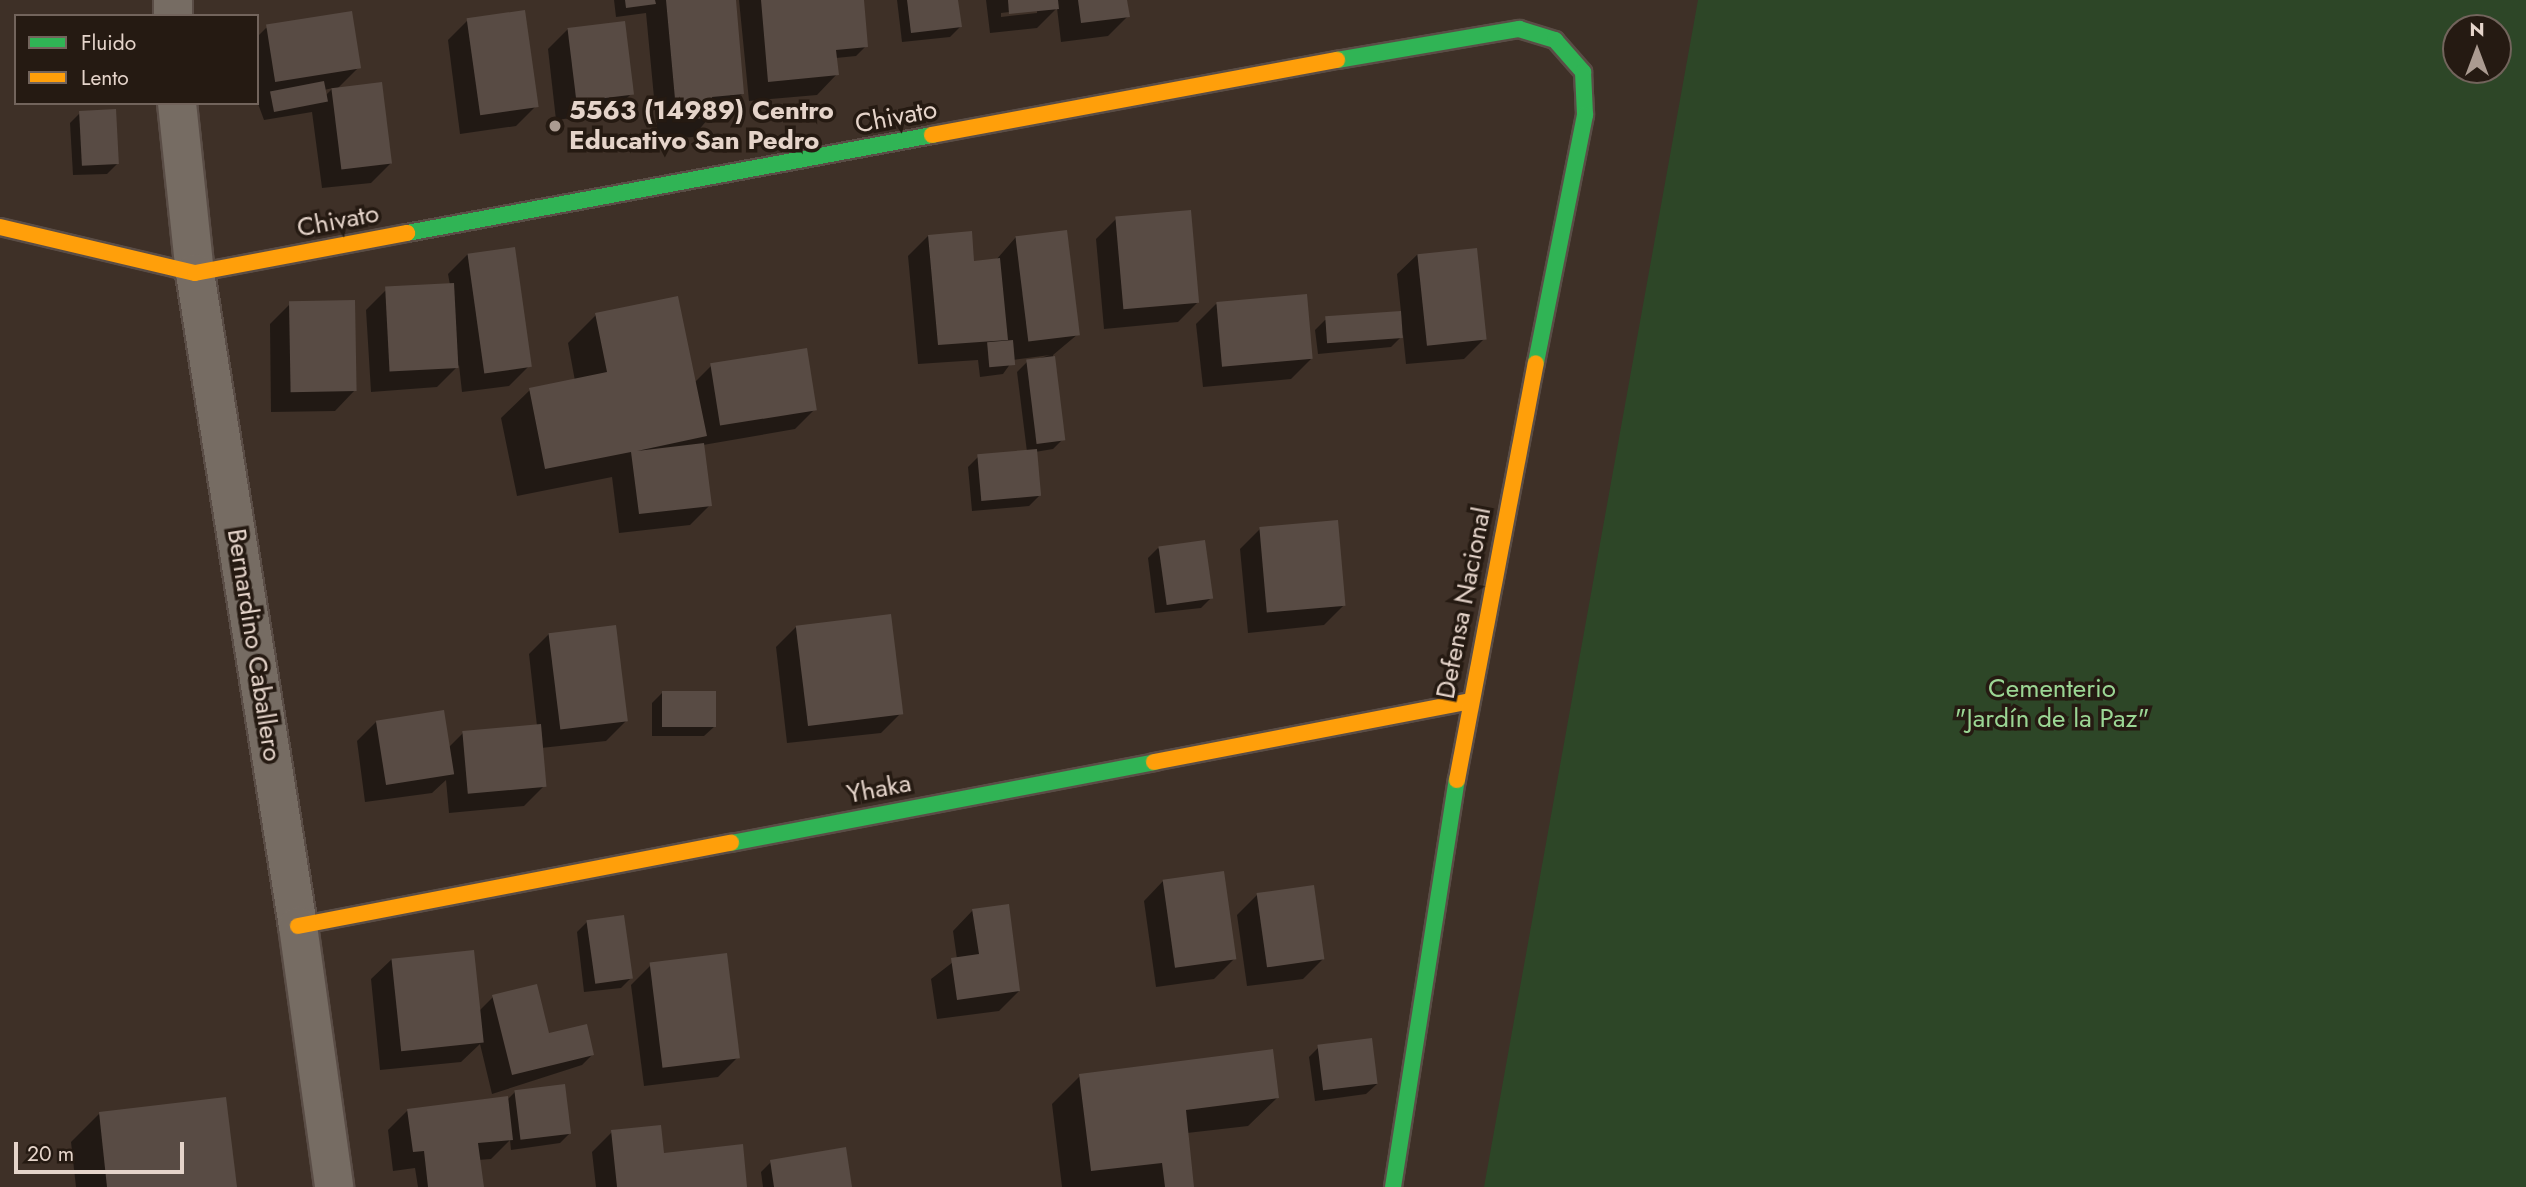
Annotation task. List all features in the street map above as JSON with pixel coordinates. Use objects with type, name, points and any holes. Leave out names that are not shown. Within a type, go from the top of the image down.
[{"type":"street","name":"Chivato","points":[[0,227],[195,273],[1466,36],[1519,29],[1555,40]]},
{"type":"street","name":"Defensa Nacional","points":[[1393,1187],[1469,701],[1585,116],[1583,72],[1555,40]]},
{"type":"street","name":"Bernardino Caballero","points":[[177,105],[195,273],[298,926],[334,1187]]},
{"type":"street","name":"Yhaka","points":[[298,926],[1469,701]]},
{"type":"green space","name":"Cementerio \"Jardín de la Paz\"","points":[[1698,0],[2526,0],[2526,1187],[1484,1187]]},
{"type":"building","points":[[625,0],[655,0],[656,4],[626,8]]},
{"type":"building","points":[[666,0],[736,0],[744,94],[712,97],[715,117],[677,121]]},
{"type":"building","points":[[761,0],[864,0],[868,47],[836,50],[839,75],[768,82]]},
{"type":"building","points":[[907,0],[958,0],[962,27],[911,33]]},
{"type":"building","points":[[1008,0],[1058,0],[1059,9],[1009,14]]},
{"type":"building","points":[[1078,0],[1127,0],[1130,17],[1081,23]]},
{"type":"building","points":[[525,10],[539,107],[480,115],[467,18]]},
{"type":"building","points":[[352,11],[361,68],[275,82],[266,25]]},
{"type":"building","points":[[625,21],[634,94],[576,102],[567,28]]},
{"type":"building","points":[[324,81],[328,102],[274,112],[270,91]]},
{"type":"building","points":[[382,82],[392,163],[341,170],[331,88]]},
{"type":"building","points":[[116,109],[119,164],[82,166],[79,111]]},
{"type":"building","points":[[1191,210],[1199,303],[1123,309],[1115,217]]},
{"type":"building","points":[[1067,230],[1080,335],[1028,342],[1015,236]]},
{"type":"building","points":[[972,231],[974,261],[1000,258],[1008,340],[938,345],[928,235]]},
{"type":"building","points":[[515,247],[532,367],[484,374],[467,254]]},
{"type":"building","points":[[1477,248],[1487,339],[1427,346],[1417,254]]},
{"type":"building","points":[[454,283],[458,368],[390,371],[385,287]]},
{"type":"building","points":[[1307,294],[1313,359],[1222,367],[1216,302]]},
{"type":"building","points":[[678,296],[707,436],[637,451],[704,443],[712,506],[639,514],[631,452],[545,469],[529,388],[607,372],[595,313]]},
{"type":"building","points":[[355,300],[357,391],[291,392],[289,301]]},
{"type":"building","points":[[1401,311],[1403,338],[1327,343],[1325,316]]},
{"type":"building","points":[[1013,340],[1015,365],[989,367],[987,342]]},
{"type":"building","points":[[807,348],[817,410],[720,426],[710,363]]},
{"type":"building","points":[[1055,356],[1065,440],[1037,444],[1026,360]]},
{"type":"building","points":[[1037,449],[1041,496],[981,501],[977,454]]},
{"type":"building","points":[[1338,520],[1345,606],[1267,613],[1259,527]]},
{"type":"building","points":[[1205,540],[1213,598],[1167,605],[1158,547]]},
{"type":"building","points":[[891,614],[903,714],[808,726],[796,626]]},
{"type":"building","points":[[616,625],[628,721],[560,730],[549,633]]},
{"type":"building","points":[[662,691],[716,691],[716,727],[662,727]]},
{"type":"building","points":[[444,710],[454,774],[386,785],[376,721]]},
{"type":"building","points":[[541,724],[546,787],[468,794],[462,731]]},
{"type":"building","points":[[1224,871],[1236,959],[1175,968],[1163,880]]},
{"type":"building","points":[[1314,885],[1324,959],[1267,967],[1257,893]]},
{"type":"building","points":[[1009,904],[1020,991],[957,1000],[951,958],[979,954],[972,909]]},
{"type":"building","points":[[624,915],[633,978],[595,984],[586,920]]},
{"type":"building","points":[[474,950],[484,1042],[401,1051],[391,959]]},
{"type":"building","points":[[727,953],[740,1058],[662,1068],[650,963]]},
{"type":"building","points":[[537,984],[549,1033],[587,1024],[594,1055],[512,1075],[492,995]]},
{"type":"building","points":[[1372,1038],[1378,1084],[1323,1090],[1317,1045]]},
{"type":"building","points":[[1273,1049],[1279,1098],[1186,1110],[1194,1187],[1165,1187],[1162,1163],[1091,1171],[1079,1074]]},
{"type":"building","points":[[565,1084],[571,1134],[520,1140],[514,1090]]},
{"type":"building","points":[[508,1096],[513,1140],[478,1143],[484,1187],[428,1187],[424,1151],[413,1152],[407,1109]]},
{"type":"building","points":[[226,1097],[237,1187],[107,1187],[99,1112]]},
{"type":"building","points":[[661,1125],[664,1153],[743,1144],[747,1187],[617,1187],[611,1130]]},
{"type":"building","points":[[846,1147],[852,1187],[774,1187],[770,1160]]},
{"type":"traffic: fast","points":[[1337,60],[1519,29],[1555,40],[1583,72],[1585,115],[1536,363]]},
{"type":"traffic: fast","points":[[407,233],[932,135]]},
{"type":"traffic: fast","points":[[731,843],[1154,762]]},
{"type":"traffic: fast","points":[[1393,1187],[1457,780]]},
{"type":"traffic: slow","points":[[932,135],[1337,60]]},
{"type":"traffic: slow","points":[[0,227],[195,273],[407,233]]},
{"type":"traffic: slow","points":[[1457,780],[1536,363]]},
{"type":"traffic: slow","points":[[1154,762],[1470,701]]},
{"type":"traffic: slow","points":[[298,926],[731,843]]},
{"type":"place","name":"5563 (14989) Centro Educativo San Pedro","points":[[555,126]]}]
